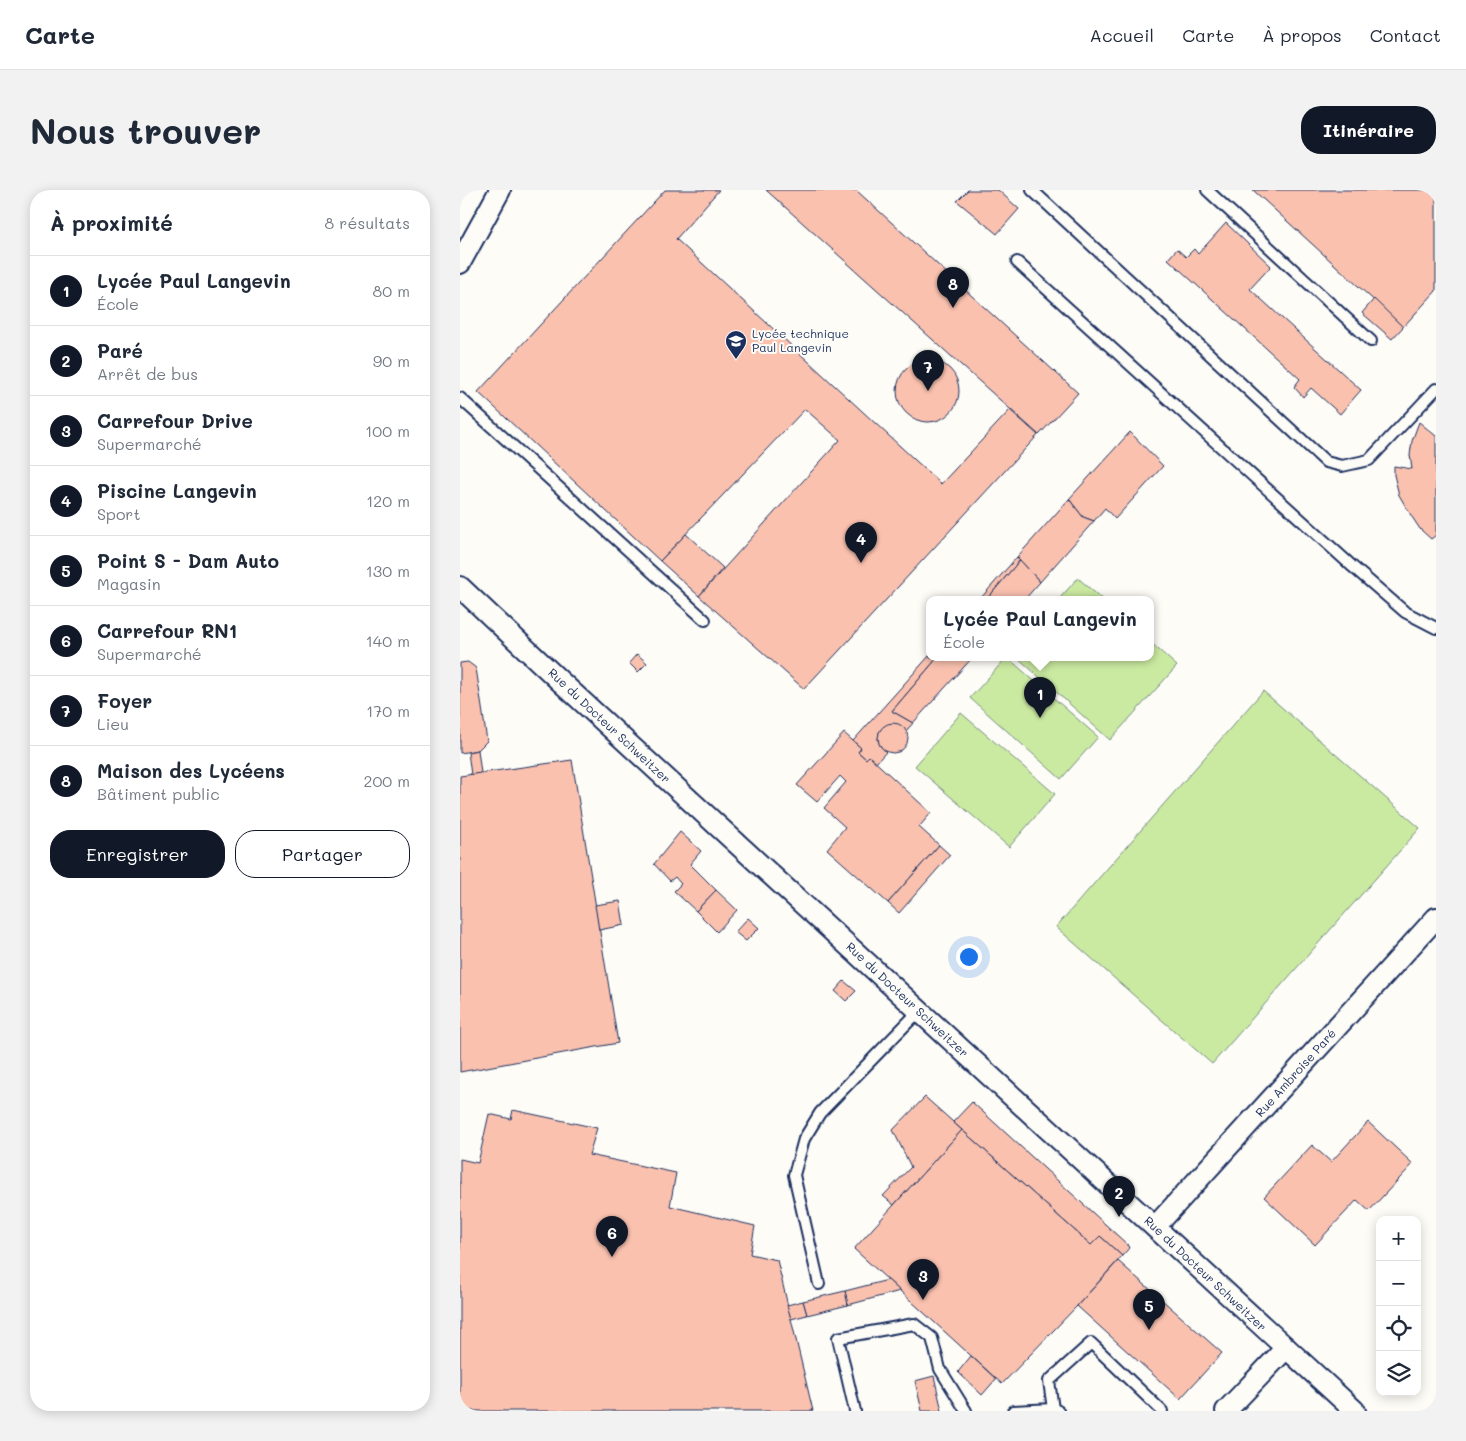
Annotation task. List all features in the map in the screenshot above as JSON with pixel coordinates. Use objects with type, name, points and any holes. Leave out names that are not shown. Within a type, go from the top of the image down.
[{"type":"street","points":[[460,263],[500,190]]},
{"type":"street","name":"Rue du Docteur Schweitzer","points":[[460,587],[918,1011],[1355,1411]]},
{"type":"street","name":"Rue Ambroise Paré","points":[[1155,1227],[1436,918]]},
{"type":"street","points":[[1226,1411],[1286,1348]]},
{"type":"lane","points":[[1032,190],[1326,462],[1342,466],[1369,460],[1436,389]]},
{"type":"lane","points":[[1207,190],[1371,341]]},
{"type":"lane","points":[[1017,262],[1353,567],[1406,612],[1436,628]]},
{"type":"lane","points":[[460,398],[705,620]]},
{"type":"lane","points":[[819,1284],[794,1175],[804,1140],[820,1112],[899,1033],[918,1011]]},
{"type":"lane","points":[[855,1411],[838,1338],[914,1324],[932,1338],[940,1370],[966,1411]]},
{"type":"lane","points":[[1013,1411],[1055,1410],[1049,1381],[1091,1343],[1162,1411]]},
{"type":"green space","points":[[1078,578],[1099,596],[1062,596]]},
{"type":"green space","points":[[1154,646],[1177,666],[1110,740],[1021,661],[1154,661]]},
{"type":"green space","points":[[1003,661],[1012,661],[1098,737],[1061,779],[970,698]]},
{"type":"green space","points":[[1263,691],[1420,828],[1212,1064],[1056,927]]},
{"type":"green space","points":[[961,713],[1055,794],[1009,847],[915,766]]},
{"type":"building","points":[[665,190],[719,190],[676,239],[941,484],[1010,410],[1038,435],[804,689],[699,596],[840,440],[805,409],[660,561],[478,392]]},
{"type":"building","points":[[766,190],[856,190],[1078,393],[1039,435]]},
{"type":"building","points":[[968,190],[998,190],[1019,209],[997,234],[957,201]]},
{"type":"building","points":[[1253,190],[1436,190],[1436,291],[1403,327]]},
{"type":"building","points":[[1226,223],[1271,266],[1250,289],[1361,390],[1340,414],[1311,388],[1303,397],[1294,387],[1300,379],[1168,259],[1177,249],[1186,257],[1194,249],[1198,254]]},
{"type":"building","points":[[1374,299],[1403,327],[1392,339],[1362,313]]},
{"type":"building","points":[[922,360],[934,360],[950,369],[957,379],[959,391],[957,403],[950,413],[934,422],[922,422],[911,417],[902,408],[897,397],[897,385],[902,374],[911,365]]},
{"type":"building","points":[[1419,422],[1436,436],[1436,535],[1431,539],[1420,529],[1399,495],[1394,475],[1394,466],[1412,469],[1410,455],[1412,441]]},
{"type":"building","points":[[1130,432],[1163,466],[1115,519],[1105,508],[1094,521],[1083,517],[1069,499]]},
{"type":"building","points":[[1069,499],[1083,517],[1094,521],[1040,582],[1017,557]]},
{"type":"building","points":[[686,534],[723,568],[699,596],[660,561]]},
{"type":"building","points":[[1017,557],[1020,560],[990,596],[983,596]]},
{"type":"building","points":[[1020,560],[1040,582],[1028,596],[990,596]]},
{"type":"building","points":[[637,654],[647,663],[638,672],[629,663]]},
{"type":"building","points":[[926,659],[926,661],[935,661],[892,711],[913,723],[906,731],[897,724],[885,726],[879,732],[878,740],[880,746],[886,752],[876,763],[869,756],[866,759],[858,752],[861,748],[853,741]]},
{"type":"building","points":[[935,661],[969,661],[913,723],[892,711]]},
{"type":"building","points":[[468,662],[476,668],[487,741],[478,750],[460,753],[460,663]]},
{"type":"building","points":[[893,723],[899,724],[907,732],[907,744],[899,752],[893,753],[887,752],[879,744],[878,738],[879,732],[887,724]]},
{"type":"building","points":[[844,733],[861,748],[858,752],[866,759],[869,756],[931,813],[919,827],[939,845],[888,903],[827,849],[845,827],[824,808],[846,782],[840,776],[817,802],[797,785]]},
{"type":"building","points":[[478,750],[481,773],[471,775],[468,752]]},
{"type":"building","points":[[572,760],[618,1043],[460,1072],[460,776]]},
{"type":"building","points":[[680,832],[701,851],[690,864],[716,890],[696,911],[674,891],[681,884],[675,877],[670,881],[654,864]]},
{"type":"building","points":[[939,845],[950,855],[899,913],[888,903]]},
{"type":"building","points":[[716,890],[737,910],[717,932],[696,911]]},
{"type":"building","points":[[620,901],[624,925],[599,930],[595,905]]},
{"type":"building","points":[[748,918],[759,928],[746,941],[735,932]]},
{"type":"building","points":[[844,981],[856,991],[846,1001],[835,991]]},
{"type":"building","points":[[925,1097],[962,1130],[894,1205],[883,1196],[911,1167],[893,1130]]},
{"type":"building","points":[[972,1102],[1130,1247],[1122,1256],[1100,1236],[1091,1245],[953,1122]]},
{"type":"building","points":[[513,1110],[597,1128],[589,1155],[676,1173],[670,1206],[755,1226],[750,1254],[777,1260],[813,1411],[460,1411],[460,1159],[478,1163],[489,1114],[511,1119]]},
{"type":"building","points":[[1368,1122],[1413,1164],[1369,1211],[1357,1200],[1315,1245],[1264,1197],[1312,1145],[1331,1162]]},
{"type":"building","points":[[962,1130],[1091,1245],[1100,1236],[1122,1256],[1002,1384],[854,1249]]},
{"type":"building","points":[[1118,1261],[1222,1353],[1180,1399],[1077,1306]]},
{"type":"building","points":[[888,1280],[900,1291],[848,1305],[845,1291]]},
{"type":"building","points":[[845,1291],[848,1305],[807,1315],[803,1301]]},
{"type":"building","points":[[803,1301],[807,1315],[791,1319],[787,1305]]},
{"type":"building","points":[[971,1356],[996,1379],[982,1395],[958,1372]]},
{"type":"building","points":[[934,1376],[942,1411],[922,1411],[915,1381]]},
{"type":"place","name":"Maison des Lycéens","points":[[953,308]]},
{"type":"place","name":"Lycée technique Paul Langevin","points":[[736,360]]},
{"type":"place","name":"Foyer","points":[[928,391]]},
{"type":"place","name":"Piscine Langevin","points":[[861,563]]},
{"type":"place","name":"Lycée Paul Langevin","points":[[1040,718]]},
{"type":"place","name":"Paré","points":[[1119,1217]]},
{"type":"place","name":"Carrefour RN1","points":[[612,1257]]},
{"type":"place","name":"Carrefour Drive","points":[[923,1300]]},
{"type":"place","name":"Point S - Dam Auto","points":[[1149,1330]]}]
